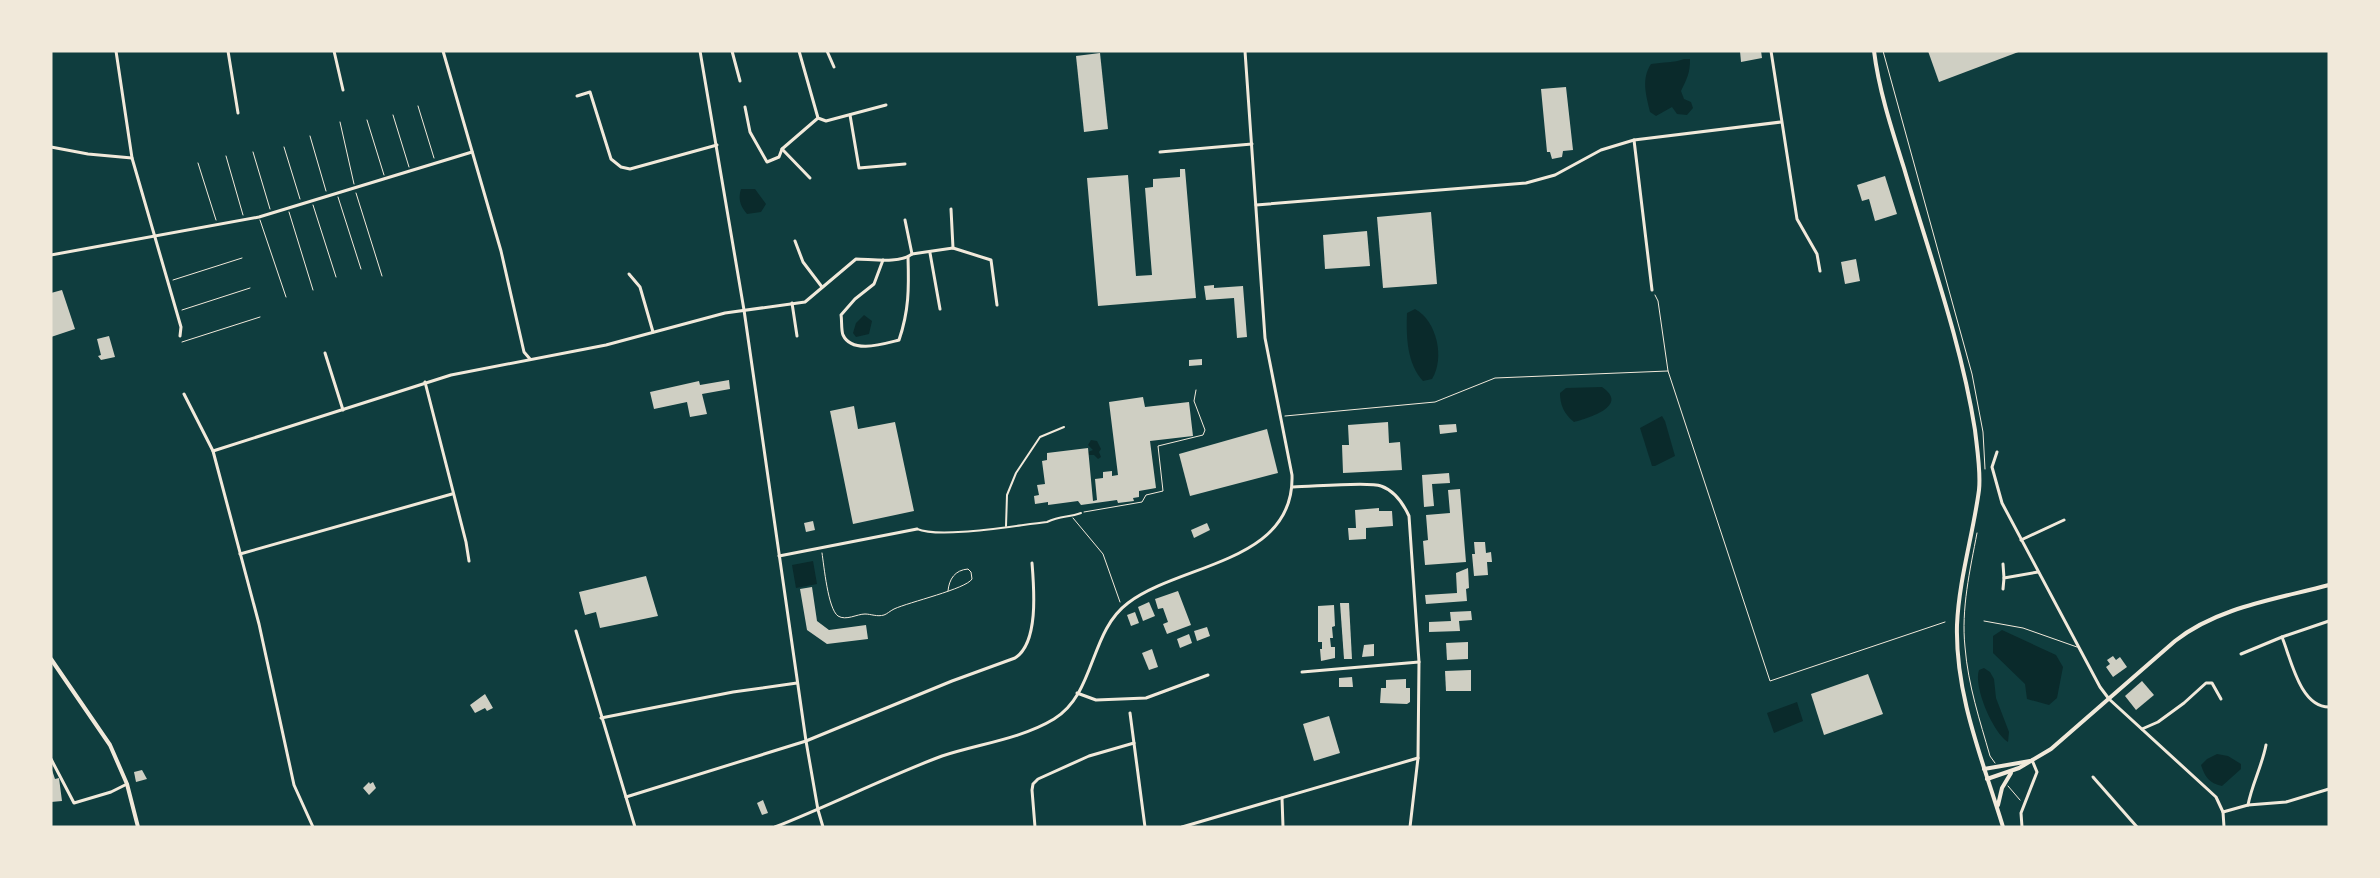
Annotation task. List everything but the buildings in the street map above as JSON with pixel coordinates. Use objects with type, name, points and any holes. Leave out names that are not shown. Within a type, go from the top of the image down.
[{"type":"main road","points":[[1874,51],[1886,109],[1964,374],[1975,432],[1979,488],[1964,572],[1957,623],[1957,644],[1961,681],[1967,711],[2003,827]]},
{"type":"main road","points":[[1988,779],[2012,771],[2051,749],[2175,641],[2204,622],[2223,614],[2329,585]]},
{"type":"main road","points":[[51,659],[110,745],[127,784],[138,827]]},
{"type":"main road","points":[[1984,769],[2032,760]]},
{"type":"main road","points":[[1997,808],[2002,788],[2012,771]]},
{"type":"street","points":[[116,51],[132,158],[181,327],[180,336]]},
{"type":"street","points":[[228,51],[238,113]]},
{"type":"street","points":[[334,51],[343,90]]},
{"type":"street","points":[[443,51],[506,269],[524,352],[531,360]]},
{"type":"street","points":[[700,51],[744,310],[806,742],[818,810],[823,827]]},
{"type":"street","points":[[732,51],[740,82]]},
{"type":"street","points":[[798,51],[818,118]]},
{"type":"street","points":[[827,51],[834,67]]},
{"type":"street","points":[[775,827],[942,756],[1037,727],[1055,718],[1083,685],[1104,631],[1122,608],[1141,594],[1232,557],[1264,537],[1279,522],[1287,507],[1293,487],[1282,416],[1265,338],[1245,51]]},
{"type":"street","points":[[1771,51],[1797,219],[1817,254],[1820,272]]},
{"type":"street","points":[[577,96],[590,92],[611,159],[621,167],[630,169],[678,154],[717,145]]},
{"type":"street","points":[[818,118],[826,121],[886,105]]},
{"type":"street","points":[[745,107],[750,132],[767,162],[779,157],[782,149],[818,118]]},
{"type":"street","points":[[850,115],[859,168],[905,164]]},
{"type":"street","points":[[1256,205],[1526,183],[1554,175],[1601,150],[1634,140],[1781,122]]},
{"type":"street","points":[[1634,140],[1652,290]]},
{"type":"street","points":[[1160,152],[1252,144]]},
{"type":"street","points":[[51,147],[88,154],[132,158]]},
{"type":"street","points":[[782,149],[810,178]]},
{"type":"street","points":[[51,255],[245,221],[472,152]]},
{"type":"street","points":[[951,209],[953,248]]},
{"type":"street","points":[[904,220],[912,254]]},
{"type":"street","points":[[795,241],[803,262],[822,287]]},
{"type":"street","points":[[212,450],[343,410],[425,382],[606,345],[725,313],[805,302],[856,259],[883,260],[953,248],[991,260],[997,305]]},
{"type":"street","points":[[930,253],[940,309]]},
{"type":"street","points":[[883,260],[874,284],[854,299],[841,315],[842,334],[850,343],[865,346],[899,340],[907,316],[909,290],[908,257]]},
{"type":"street","points":[[628,274],[640,287],[653,332]]},
{"type":"street","points":[[792,304],[797,336]]},
{"type":"street","points":[[325,353],[343,410]]},
{"type":"street","points":[[425,382],[452,494],[466,542],[469,561]]},
{"type":"street","points":[[184,394],[212,450],[259,624],[294,785],[313,827]]},
{"type":"street","points":[[1006,526],[1007,494],[1016,473],[1040,437],[1064,427]]},
{"type":"street","points":[[1997,452],[1992,467],[2002,503],[2078,647],[2109,699],[2216,797],[2223,812],[2224,827]]},
{"type":"street","points":[[1293,487],[1375,484],[1393,492],[1404,505],[1409,516],[1419,662],[1418,758],[1410,827]]},
{"type":"street","points":[[240,554],[452,494]]},
{"type":"street","points":[[779,556],[917,529],[924,532],[945,533],[1047,522],[1061,515],[1072,516],[1081,513]]},
{"type":"street","points":[[2021,540],[2064,520]]},
{"type":"street","points":[[626,797],[806,742],[952,680],[1022,654],[1031,637],[1032,563]]},
{"type":"street","points":[[2003,564],[2003,589]]},
{"type":"street","points":[[2004,578],[2038,572]]},
{"type":"street","points":[[2241,654],[2282,637],[2329,621]]},
{"type":"street","points":[[576,631],[635,827]]},
{"type":"street","points":[[2282,637],[2306,695],[2315,704],[2329,707]]},
{"type":"street","points":[[1302,672],[1419,662]]},
{"type":"street","points":[[1077,693],[1096,700],[1146,698],[1208,675]]},
{"type":"street","points":[[601,718],[733,692],[797,682]]},
{"type":"street","points":[[2141,729],[2158,722],[2171,713],[2206,683],[2212,683],[2221,699]]},
{"type":"street","points":[[1130,712],[1144,827]]},
{"type":"street","points":[[1035,827],[1032,790],[1033,784],[1038,779],[1089,756],[1134,743]]},
{"type":"street","points":[[2248,805],[2252,786],[2264,756],[2266,745]]},
{"type":"street","points":[[1182,827],[1418,758]]},
{"type":"street","points":[[51,759],[74,803],[111,792],[127,784]]},
{"type":"street","points":[[2022,827],[2021,813],[2037,772],[2032,760]]},
{"type":"street","points":[[2093,777],[2137,827]]},
{"type":"street","points":[[2223,812],[2248,805],[2286,802],[2329,789]]},
{"type":"street","points":[[1282,798],[1283,827]]},
{"type":"lane","points":[[1984,621],[2023,628],[2078,647]]},
{"type":"path","points":[[1883,51],[1972,374],[1983,432],[1984,477]]},
{"type":"path","points":[[418,106],[436,163]]},
{"type":"path","points":[[393,115],[411,170]]},
{"type":"path","points":[[367,120],[385,179]]},
{"type":"path","points":[[340,122],[354,188],[382,276]]},
{"type":"path","points":[[310,136],[328,196]]},
{"type":"path","points":[[284,147],[302,205]]},
{"type":"path","points":[[253,152],[272,214]]},
{"type":"path","points":[[226,156],[245,221]]},
{"type":"path","points":[[198,163],[218,226]]},
{"type":"path","points":[[338,194],[361,269]]},
{"type":"path","points":[[312,202],[336,277]]},
{"type":"path","points":[[288,209],[314,290]]},
{"type":"path","points":[[259,217],[286,297]]},
{"type":"path","points":[[168,282],[242,258]]},
{"type":"path","points":[[176,312],[250,288]]},
{"type":"path","points":[[1652,290],[1658,301],[1668,371],[1770,681],[1944,622]]},
{"type":"path","points":[[182,342],[260,317]]},
{"type":"path","points":[[1282,416],[1435,402],[1495,378],[1668,371]]},
{"type":"path","points":[[1081,513],[1091,509],[1142,502],[1146,495],[1163,492],[1158,446],[1203,435],[1205,430],[1194,401],[1196,390]]},
{"type":"path","points":[[1072,516],[1077,525],[1103,554],[1122,608]]},
{"type":"path","points":[[1977,532],[1965,606],[1964,646],[1974,700],[1990,756],[1994,759]]},
{"type":"path","points":[[821,547],[832,608],[838,616],[844,618],[864,614],[884,615],[893,609],[948,591],[970,582],[972,578],[971,572],[968,569],[955,573],[948,591]]},
{"type":"water","points":[[1690,59],[1690,64],[1688,76],[1681,91],[1684,99],[1691,102],[1693,108],[1687,115],[1677,114],[1672,107],[1656,116],[1650,112],[1646,93],[1645,81],[1648,70],[1651,64]]},
{"type":"water","points":[[741,189],[755,189],[766,204],[761,212],[747,214],[740,202]]},
{"type":"water","points":[[1415,309],[1429,322],[1437,341],[1438,361],[1436,370],[1432,379],[1423,381],[1414,367],[1407,341],[1407,313]]},
{"type":"water","points":[[864,315],[872,321],[869,334],[856,337],[853,333],[856,323]]},
{"type":"water","points":[[1602,387],[1609,394],[1611,400],[1609,405],[1604,410],[1588,418],[1574,422],[1565,412],[1560,393],[1566,388]]},
{"type":"water","points":[[1662,416],[1675,456],[1652,466],[1640,428]]},
{"type":"water","points":[[1091,440],[1097,441],[1101,449],[1099,452],[1101,457],[1098,459],[1094,455],[1089,455],[1088,452],[1093,450],[1088,445]]},
{"type":"water","points":[[813,561],[817,584],[796,588],[792,565]]},
{"type":"water","points":[[2002,630],[2056,655],[2063,667],[2057,698],[2049,705],[2027,699],[2025,684],[1993,653],[1993,636]]},
{"type":"water","points":[[1984,668],[1990,672],[1994,679],[1996,698],[2009,732],[2008,742],[1996,729],[1982,697],[1978,677],[1979,670]]},
{"type":"water","points":[[1797,702],[1803,721],[1774,733],[1767,713]]},
{"type":"water","points":[[2217,754],[2228,756],[2241,764],[2241,769],[2222,786],[2208,779],[2201,765],[2207,759]]}]
